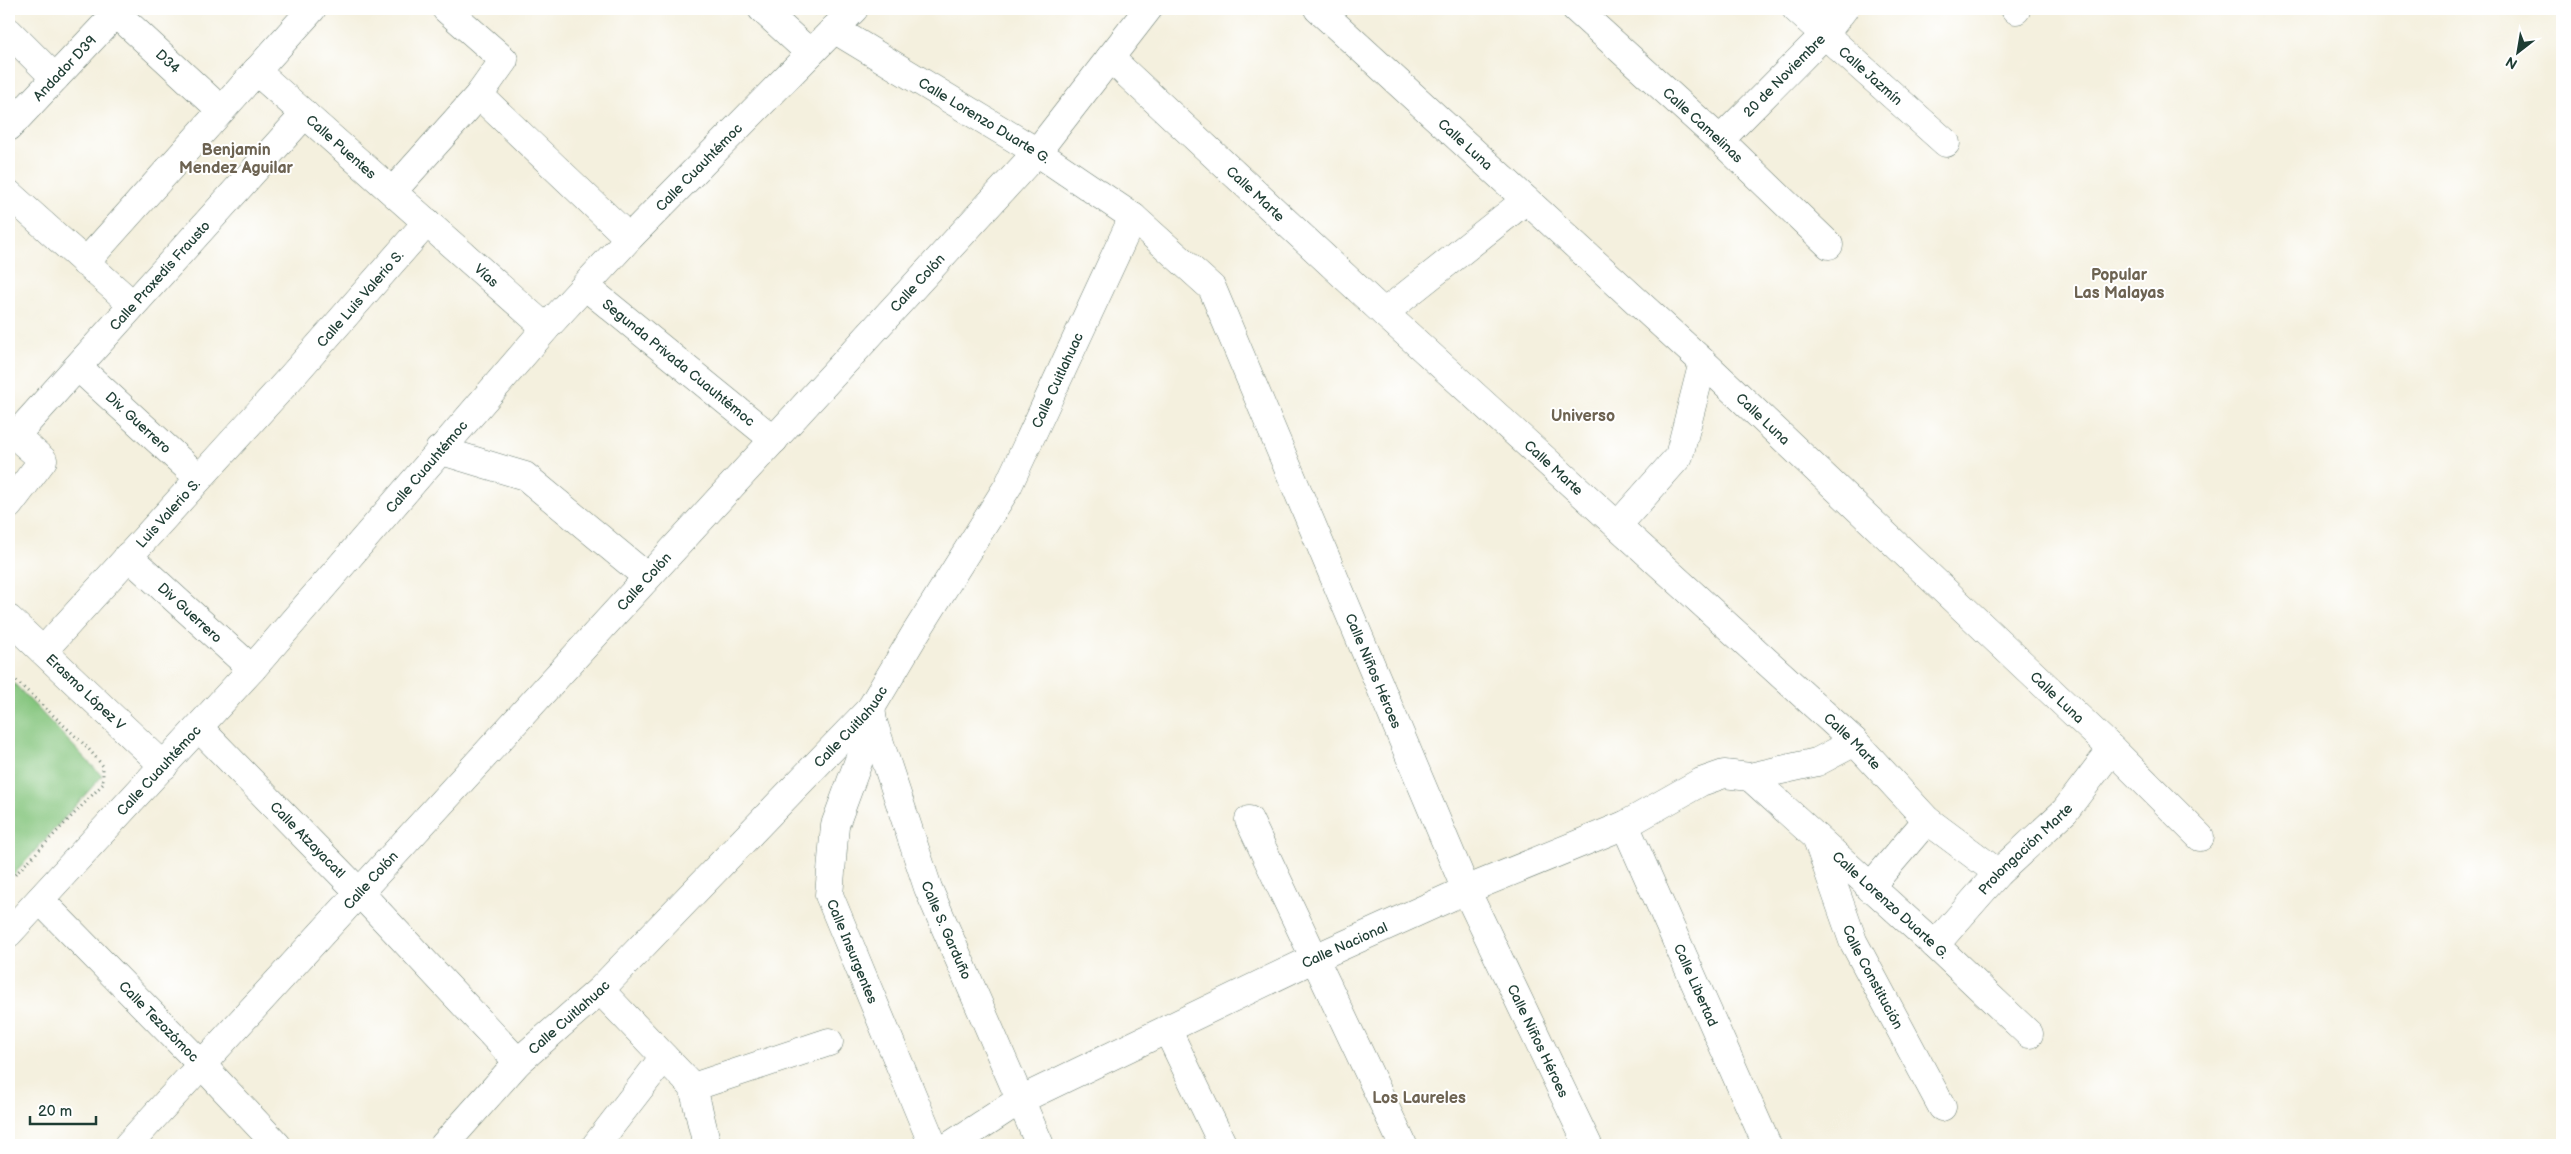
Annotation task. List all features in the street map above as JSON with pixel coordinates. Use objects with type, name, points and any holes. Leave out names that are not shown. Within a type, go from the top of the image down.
[{"type":"street","points":[[85,263],[312,9]]},
{"type":"street","points":[[393,190],[479,95],[504,60],[446,9]]},
{"type":"street","points":[[762,9],[810,53]]},
{"type":"street","name":"Calle Cuauhtémoc","points":[[9,933],[252,669],[546,328],[629,238],[854,9]]},
{"type":"street","name":"Calle Colón","points":[[128,1145],[1037,152],[1148,9]]},
{"type":"street","name":"Calle Luna","points":[[1318,9],[1703,362],[2112,749],[2200,837]]},
{"type":"street","name":"Calle Camelinas","points":[[1576,9],[1720,140],[1828,245]]},
{"type":"street","name":"Calle Jazmín","points":[[1796,9],[1946,143]]},
{"type":"street","name":"20 de Noviembre","points":[[1720,140],[1824,35],[1844,9]]},
{"type":"street","name":"Andador D39","points":[[9,127],[118,11]]},
{"type":"street","name":"D34","points":[[118,11],[221,110]]},
{"type":"street","name":"Calle Lorenzo Duarte G.","points":[[834,29],[1037,152],[1133,218]]},
{"type":"street","points":[[9,32],[55,78]]},
{"type":"street","name":"Calle Marte","points":[[1110,58],[1384,313],[1855,742],[1927,820],[1998,873]]},
{"type":"street","name":"Calle Puentes","points":[[256,71],[427,222]]},
{"type":"street","points":[[479,95],[629,238]]},
{"type":"street","name":"Calle Praxedis Frausto","points":[[12,433],[78,367],[132,304],[305,114]]},
{"type":"street","points":[[1384,313],[1526,200]]},
{"type":"street","points":[[13,205],[132,304]]},
{"type":"street","name":"Calle Cuitlahuac","points":[[444,1145],[518,1062],[600,990],[872,715],[915,634],[1008,486],[1133,218]]},
{"type":"street","name":"Calle Niños Héroes","points":[[1133,218],[1212,288],[1466,890],[1588,1145]]},
{"type":"street","name":"Vías","points":[[427,222],[546,328]]},
{"type":"street","name":"Calle Luis Valerio S.","points":[[292,375],[427,222]]},
{"type":"street","name":"Segunda Privada Cuauhtémoc","points":[[585,286],[774,440]]},
{"type":"street","points":[[1618,525],[1679,456],[1703,362]]},
{"type":"street","name":"Div. Guerrero","points":[[78,367],[199,478]]},
{"type":"street","name":"Luis Valerio S.","points":[[43,651],[292,375]]},
{"type":"street","points":[[9,505],[43,460],[12,433]]},
{"type":"street","points":[[439,450],[525,476],[647,577]]},
{"type":"street","name":"Div Guerrero","points":[[128,556],[252,669]]},
{"type":"street","name":"Erasmo López V","points":[[9,619],[164,766]]},
{"type":"street","name":"Calle S. Garduño","points":[[872,715],[928,888],[1040,1145]]},
{"type":"street","name":"Calle Insurgentes","points":[[872,715],[835,825],[829,895],[933,1145]]},
{"type":"street","name":"Calle Atzayacatl","points":[[199,728],[359,892],[518,1062]]},
{"type":"street","name":"Calle Nacional","points":[[951,1145],[1020,1100],[1168,1031],[1313,959],[1466,890],[1625,826],[1701,782],[1724,774],[1750,777],[1817,762],[1855,742]]},
{"type":"street","name":"Prolongación Marte","points":[[1935,945],[1998,873],[2065,811],[2112,749]]},
{"type":"street","name":"Calle Lorenzo Duarte G.","points":[[1750,777],[2030,1034]]},
{"type":"street","points":[[1249,820],[1313,959],[1403,1145]]},
{"type":"street","points":[[1870,888],[1927,820]]},
{"type":"street","name":"Calle Libertad","points":[[1625,826],[1767,1145]]},
{"type":"street","name":"Calle Constitución","points":[[1818,840],[1853,941],[1942,1107]]},
{"type":"street","name":"Calle Tezozómoc","points":[[40,900],[202,1064],[277,1145]]},
{"type":"street","points":[[600,990],[693,1087],[707,1145]]},
{"type":"street","points":[[1168,1031],[1223,1145]]},
{"type":"street","points":[[693,1087],[829,1042]]},
{"type":"street","points":[[596,1145],[664,1057]]},
{"type":"path","points":[[9,674],[87,747],[103,766],[102,784],[9,881]]},
{"type":"green space","points":[[9,678],[102,776],[9,880]]},
{"type":"district","name":"Benjamin Mendez Aguilar","points":[[236,159]]},
{"type":"district","name":"Popular Las Malayas","points":[[2119,284]]},
{"type":"district","name":"Universo","points":[[1583,416]]},
{"type":"district","name":"Los Laureles","points":[[1419,1098]]}]
